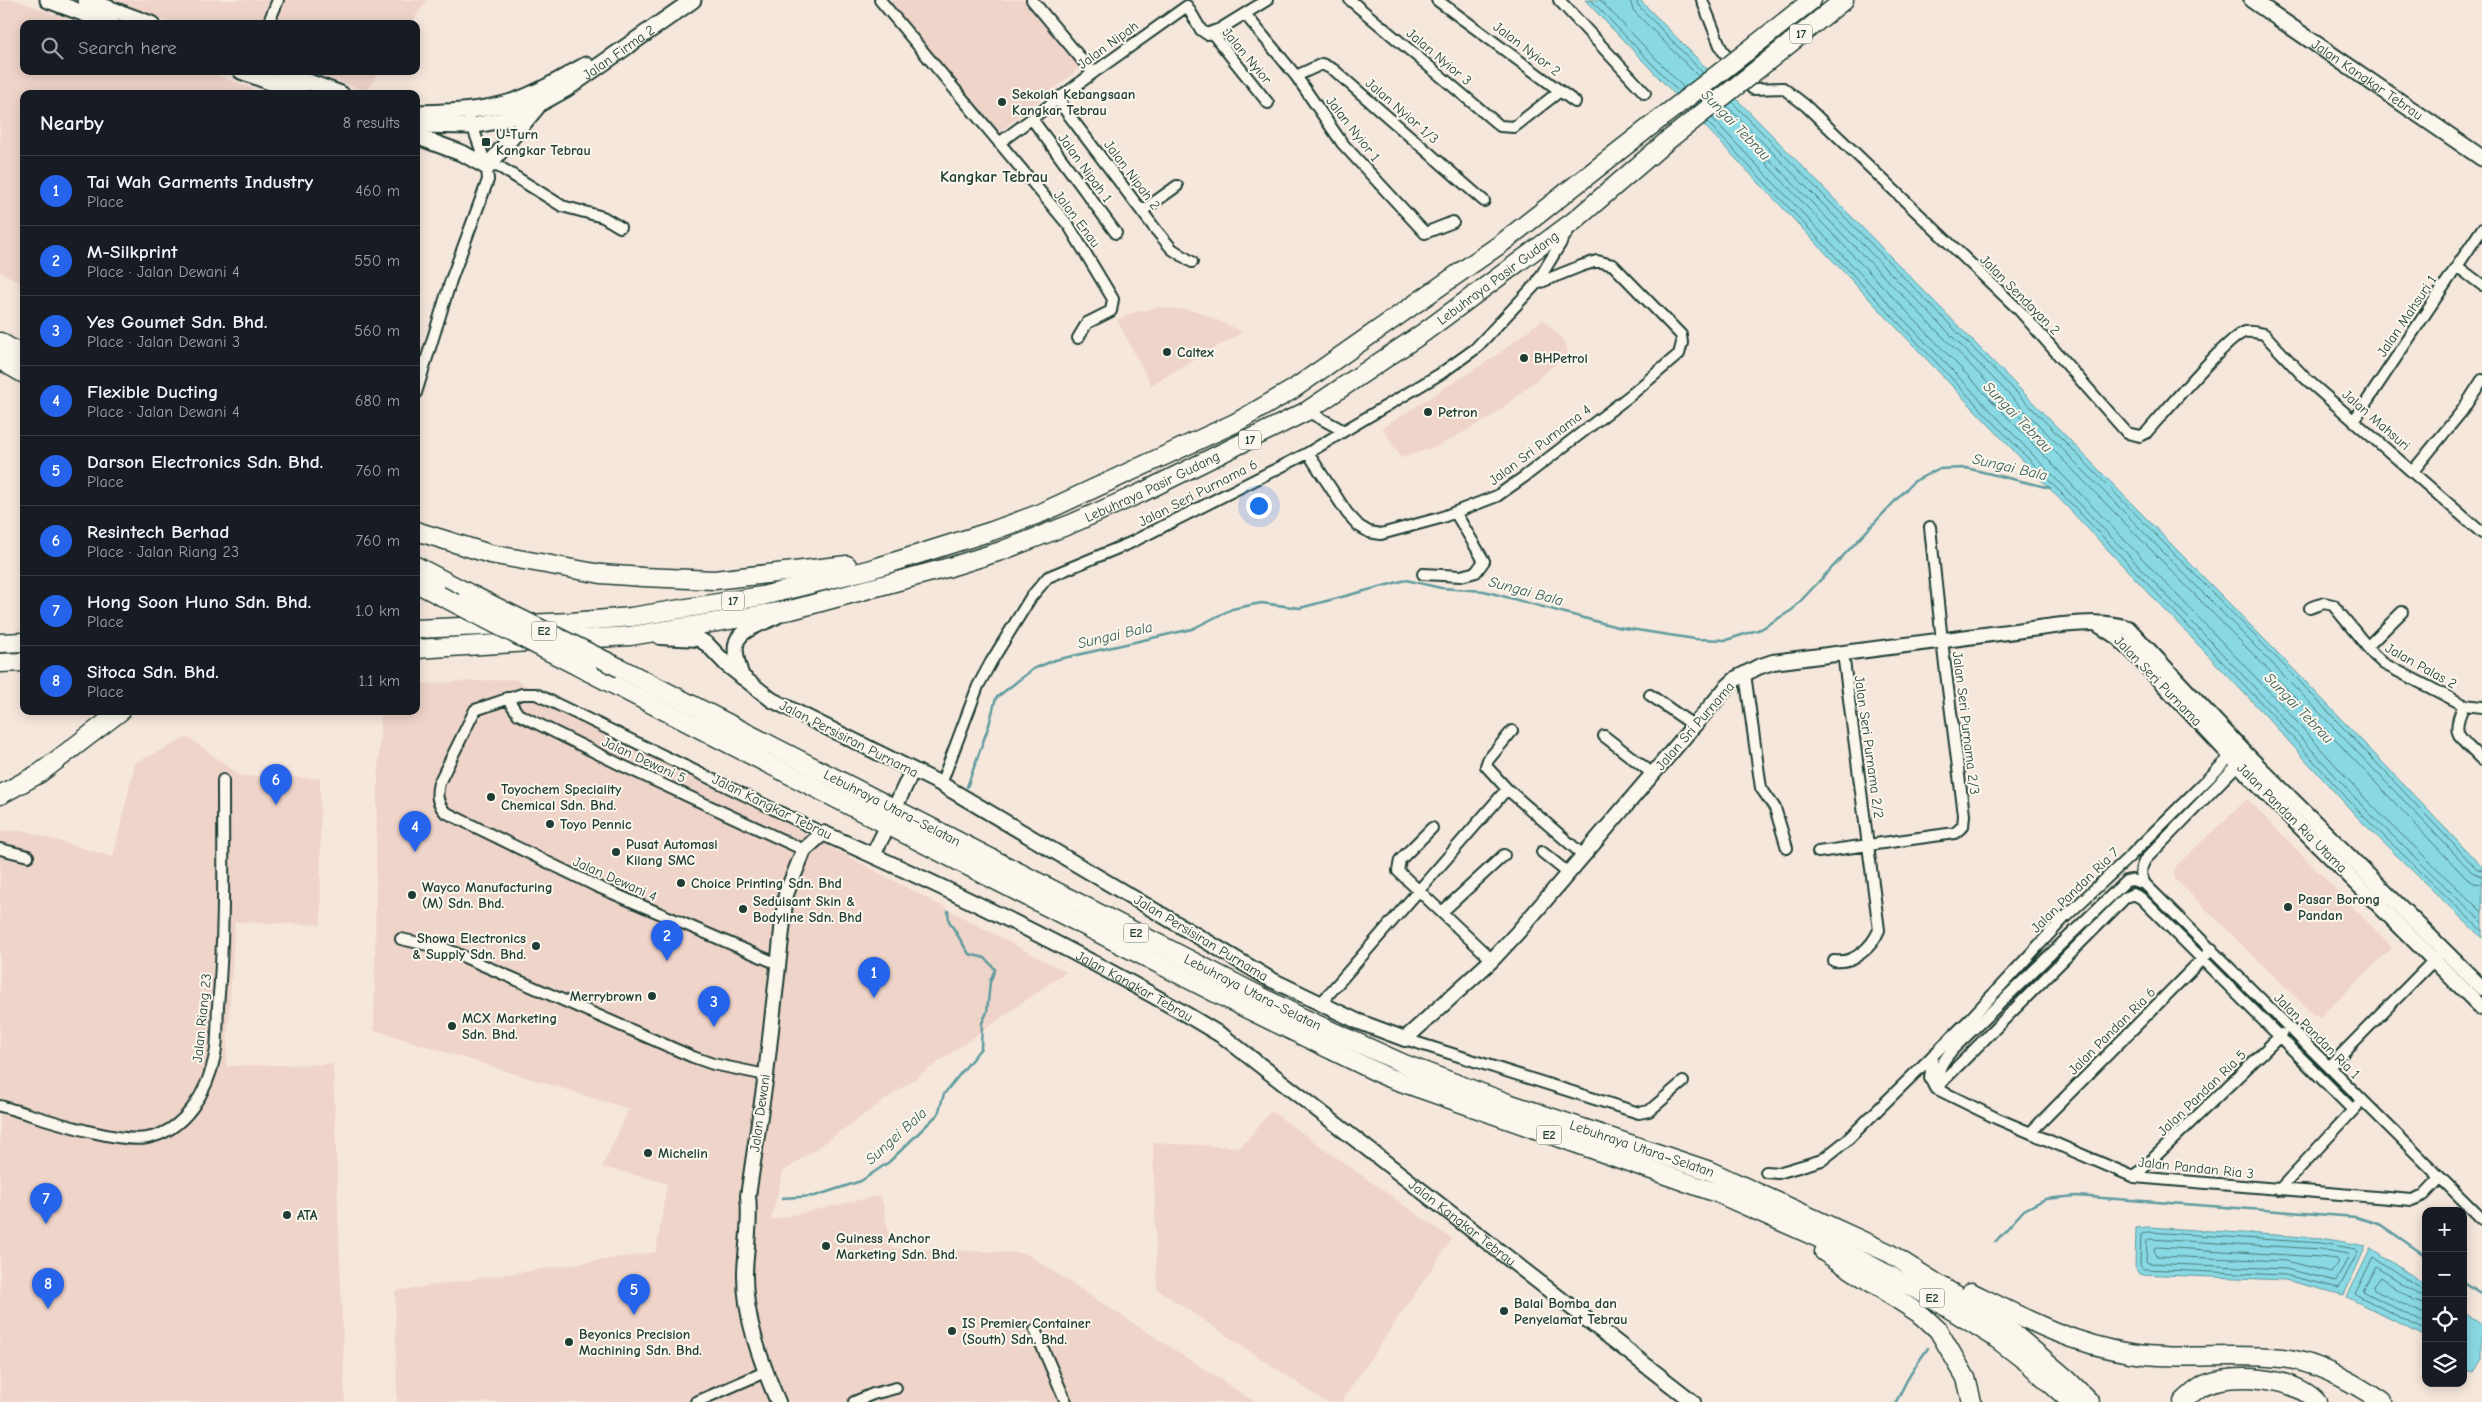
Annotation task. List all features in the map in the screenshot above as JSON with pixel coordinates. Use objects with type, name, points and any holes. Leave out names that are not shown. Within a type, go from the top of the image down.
[{"type":"highway","name":"Lebuhraya Pasir Gudang","points":[[420,629],[571,622],[632,616],[762,596],[892,563],[992,531],[1050,509],[1235,423],[1292,390],[1502,243],[1812,0]]},
{"type":"highway","name":"Lebuhraya Pasir Gudang","points":[[420,649],[630,636],[791,610],[950,567],[1001,551],[1071,524],[1159,485],[1307,411],[1423,333],[1574,221],[1667,141],[1844,0]]},
{"type":"highway","points":[[0,342],[20,354]]},
{"type":"highway","points":[[0,360],[20,372]]},
{"type":"highway","points":[[420,532],[490,554],[601,574],[643,577],[714,580],[873,562],[892,563]]},
{"type":"highway","name":"Lebuhraya Utara–Selatan","points":[[420,568],[620,668],[1303,1018],[1413,1068],[1710,1171],[1890,1253],[2006,1327],[2067,1379],[2090,1402]]},
{"type":"highway","name":"Lebuhraya Utara–Selatan","points":[[420,585],[1237,1004],[1387,1077],[1699,1187],[1825,1241],[1882,1271],[1978,1327],[2028,1363],[2071,1402]]},
{"type":"highway","points":[[0,643],[20,642]]},
{"type":"highway","points":[[0,663],[20,662]]},
{"type":"highway","points":[[0,795],[40,773],[116,715]]},
{"type":"highway","points":[[1776,1219],[1923,1316],[1938,1330],[1966,1378],[1972,1402]]},
{"type":"highway","points":[[1890,1253],[2018,1317],[2096,1347],[2132,1354],[2283,1358],[2317,1367],[2352,1382],[2382,1402]]},
{"type":"highway","points":[[2183,1402],[2203,1386],[2221,1380],[2243,1378],[2265,1379],[2291,1385],[2317,1402]]},
{"type":"main road","points":[[48,0],[101,20]]},
{"type":"main road","points":[[86,0],[140,20]]},
{"type":"main road","points":[[646,32],[693,0]]},
{"type":"main road","name":"Jalan Kangkar Tebrau","points":[[2259,2],[2482,158]]},
{"type":"main road","name":"Jalan Firma 2","points":[[420,125],[472,126],[502,120],[539,104],[566,89],[646,32]]},
{"type":"main road","name":"Jalan Firma 2","points":[[420,112],[467,111],[533,94],[646,32]]},
{"type":"main road","points":[[252,75],[291,90]]},
{"type":"main road","points":[[290,75],[330,90]]},
{"type":"main road","points":[[420,138],[464,154],[488,167],[539,104]]},
{"type":"street","points":[[270,20],[278,0]]},
{"type":"street","name":"Jalan Enau","points":[[880,0],[1069,226],[1113,299],[1111,311],[1087,323],[1078,338]]},
{"type":"street","points":[[1032,0],[1093,73]]},
{"type":"street","points":[[1212,33],[1267,0]]},
{"type":"street","name":"Jalan Nyior 3","points":[[1350,0],[1500,126],[1514,127],[1560,91]]},
{"type":"street","name":"Jalan Nyior 2","points":[[1437,0],[1575,102]]},
{"type":"street","points":[[1559,0],[1645,93]]},
{"type":"street","name":"Jalan Sendayan 2","points":[[1702,0],[1721,48],[1737,71],[1753,89],[1785,89],[1805,105],[2020,311],[2127,433],[2140,436],[2146,433],[2211,361],[2236,337],[2244,332],[2252,332]]},
{"type":"street","name":"Jalan Nipah","points":[[999,143],[1187,6]]},
{"type":"street","name":"Jalan Nyior","points":[[1187,6],[1203,32],[1207,34],[1212,33],[1268,103]]},
{"type":"street","name":"Jalan Nyior 1","points":[[1245,14],[1296,76],[1342,143],[1425,233],[1453,222]]},
{"type":"street","name":"Jalan Nyior 1/3","points":[[1296,76],[1322,64],[1334,70],[1484,201]]},
{"type":"street","name":"Jalan Nipah 2","points":[[1061,96],[1062,106],[1142,211],[1172,249],[1192,262]]},
{"type":"street","points":[[420,380],[451,280],[486,188],[488,167],[467,111]]},
{"type":"street","name":"Jalan Nipah 1","points":[[1032,119],[1116,233]]},
{"type":"street","points":[[488,167],[497,166],[503,169],[562,206],[603,217],[620,227]]},
{"type":"street","points":[[1142,211],[1177,186]]},
{"type":"street","points":[[1536,284],[1574,221]]},
{"type":"street","name":"Jalan Mahsuri 1","points":[[2355,419],[2482,229]]},
{"type":"street","name":"Jalan Seri Purnama 6","points":[[942,784],[978,686],[990,662],[1031,597],[1048,577],[1130,543],[1308,453],[1440,374],[1475,349],[1536,284],[1597,261]]},
{"type":"street","name":"Jalan Sri Purnama 4","points":[[1308,453],[1347,513],[1359,526],[1369,532],[1382,534],[1455,512],[1497,496],[1626,398],[1679,354],[1682,343],[1681,335],[1613,265],[1597,261]]},
{"type":"street","points":[[2458,267],[2482,285]]},
{"type":"street","name":"Jalan Mahsuri","points":[[2252,332],[2264,334],[2306,378],[2355,419],[2482,533]]},
{"type":"street","points":[[2413,471],[2462,411],[2482,380]]},
{"type":"street","points":[[1307,411],[1344,431]]},
{"type":"street","points":[[1423,574],[1461,576],[1476,572],[1484,561],[1455,512]]},
{"type":"street","name":"Jalan Seri Purnama 2/3","points":[[1868,845],[1955,833],[1963,826],[1964,815],[1930,527]]},
{"type":"street","name":"Jalan Palas 2","points":[[2310,608],[2324,603],[2333,605],[2367,647],[2384,664],[2464,705],[2482,707]]},
{"type":"street","points":[[742,677],[734,651],[736,641],[742,633],[791,610]]},
{"type":"street","points":[[2367,647],[2402,612]]},
{"type":"street","name":"Jalan Sri Purnama","points":[[1405,1039],[1492,960],[1693,725],[1726,688],[1745,674],[1773,662],[2095,622]]},
{"type":"street","name":"Jalan Seri Purnama","points":[[2095,622],[2117,637],[2239,756]]},
{"type":"street","name":"Jalan Persisiran Purnama","points":[[630,636],[698,639],[708,645],[742,677],[772,700],[912,771],[942,784],[1270,979],[1379,1030],[1639,1113],[1649,1111],[1683,1082]]},
{"type":"street","name":"Jalan Seri Purnama 2/2","points":[[1834,961],[1843,963],[1853,958],[1874,943],[1879,930],[1843,653]]},
{"type":"street","points":[[1745,674],[1761,788],[1775,808],[1787,848]]},
{"type":"street","name":"Jalan Kangkar Tebrau","points":[[445,812],[438,804],[436,794],[439,783],[475,710],[507,698],[530,694],[543,696],[1075,952],[1144,989],[1224,1037],[1693,1402]]},
{"type":"street","points":[[1650,695],[1693,725]]},
{"type":"street","name":"Jalan Dewani 5","points":[[507,698],[518,714],[630,769],[804,850]]},
{"type":"street","points":[[2464,705],[2457,720],[2458,734],[2482,760]]},
{"type":"street","points":[[1512,731],[1488,760],[1486,766],[1507,789],[1583,855]]},
{"type":"street","points":[[1604,736],[1653,774]]},
{"type":"street","name":"Jalan Pandan Ria 1","points":[[2239,756],[2145,860],[2140,868],[2145,884],[2482,1219]]},
{"type":"street","name":"Jalan Pandan Ria 7","points":[[1766,1172],[1778,1173],[1822,1160],[1868,1121],[1980,1009],[2038,945],[2093,891],[2239,756]]},
{"type":"street","name":"Jalan Pandan Ria Utama","points":[[2239,756],[2439,955],[2482,1008]]},
{"type":"street","points":[[898,801],[912,771]]},
{"type":"street","name":"Jalan Riang 23","points":[[0,1106],[132,1139],[147,1138],[169,1130],[180,1122],[194,1106],[210,1072],[216,1043],[223,948],[223,780]]},
{"type":"street","points":[[1321,1003],[1383,929],[1420,891],[1507,789]]},
{"type":"street","name":"Jalan Dewani 4","points":[[445,812],[596,886],[778,964]]},
{"type":"street","points":[[1432,828],[1397,865],[1398,871],[1492,960]]},
{"type":"street","name":"Jalan Dewani","points":[[778,1402],[765,1372],[752,1329],[745,1274],[749,1185],[766,1075],[786,894],[804,850],[824,832]]},
{"type":"street","points":[[872,855],[884,833]]},
{"type":"street","points":[[1818,852],[1868,845]]},
{"type":"street","points":[[0,849],[28,856]]},
{"type":"street","points":[[1542,852],[1568,873]]},
{"type":"street","points":[[1442,912],[1504,855]]},
{"type":"street","points":[[1939,1088],[1937,1077],[1939,1069],[1953,1048],[2126,881],[2132,880],[2145,884]]},
{"type":"street","points":[[2093,891],[2090,898],[2094,912],[2102,921]]},
{"type":"street","points":[[1939,1088],[2102,921],[2125,898],[2133,894],[2141,898],[2353,1110]]},
{"type":"street","points":[[401,939],[446,949],[693,1058],[766,1075]]},
{"type":"street","points":[[2038,945],[2063,942]]},
{"type":"street","name":"Jalan Pandan Ria 6","points":[[2031,1132],[2212,949]]},
{"type":"street","points":[[2328,1067],[2439,955]]},
{"type":"street","name":"Jalan Pandan Ria Utama","points":[[2439,955],[2482,988]]},
{"type":"street","name":"Jalan Pandan Ria 5","points":[[2134,1177],[2288,1028]]},
{"type":"street","points":[[1933,1055],[1931,1084],[1939,1088]]},
{"type":"street","name":"Jalan Pandan Ria 3","points":[[1939,1088],[2031,1132],[2134,1177],[2412,1200],[2424,1195],[2440,1178]]},
{"type":"street","points":[[2280,1190],[2363,1100]]},
{"type":"street","points":[[1035,1330],[1066,1402]]},
{"type":"street","points":[[696,1402],[765,1372]]},
{"type":"street","points":[[854,1402],[873,1394],[896,1388]]},
{"type":"shaded area","points":[[0,0],[16,0],[70,20],[20,20],[20,75],[216,75],[255,90],[20,90],[20,282],[0,272]]},
{"type":"shaded area","points":[[106,0],[427,0],[414,20],[163,20]]},
{"type":"shaded area","name":"Sekolah Kebangsaan Kangkar Tebrau","points":[[885,0],[1025,0],[1080,68],[994,136]]},
{"type":"shaded area","points":[[321,75],[377,75],[368,90]]},
{"type":"shaded area","points":[[1158,307],[1197,311],[1243,332],[1151,385],[1117,320],[1132,313]]},
{"type":"shaded area","points":[[1543,319],[1565,342],[1568,351],[1564,357],[1490,418],[1438,446],[1401,458],[1382,428],[1497,355]]},
{"type":"shaded area","points":[[514,679],[1066,972],[783,1172],[771,1220],[881,1195],[892,1248],[1025,1253],[1255,1402],[397,1402],[395,1291],[656,1252],[667,1183],[602,1167],[629,1109],[374,1030],[377,804],[381,715],[420,715],[420,684]]},
{"type":"shaded area","points":[[188,737],[241,776],[320,778],[321,925],[235,922],[226,1066],[333,1064],[345,1402],[0,1402],[0,831],[25,831],[113,857],[135,763]]},
{"type":"shaded area","name":"Pasar Borong Pandan","points":[[2247,799],[2391,946],[2391,949],[2320,1017],[2314,1015],[2175,879],[2174,872],[2176,866]]},
{"type":"shaded area","points":[[1271,1111],[1452,1239],[1341,1402],[1326,1402],[1157,1289],[1153,1143],[1241,1147]]},
{"type":"water","name":"Sungai Tebrau","points":[[1585,0],[1640,0],[2303,679],[2482,867],[2482,938],[2359,819],[2265,715]]},
{"type":"water","points":[[2148,1227],[2322,1238],[2366,1246],[2344,1295],[2285,1280],[2139,1274],[2135,1267],[2136,1228]]},
{"type":"water","points":[[2371,1248],[2422,1283],[2422,1335],[2347,1297]]},
{"type":"water","points":[[2467,1315],[2482,1325],[2482,1359],[2474,1372],[2467,1370]]},
{"type":"waterway","name":"Sungai Bala","points":[[967,787],[989,725],[996,698],[1033,669],[1055,660],[1192,629],[1232,609],[1261,603],[1300,608],[1406,580],[1441,588],[1484,591],[1617,627],[1695,639],[1726,640],[1761,629],[1792,610],[1913,482],[1938,469],[1966,468],[2050,488]]},
{"type":"waterway","name":"Sungei Bala","points":[[782,1198],[815,1196],[861,1181],[889,1162],[938,1114],[944,1094],[981,1048],[982,1023],[987,1012],[990,982],[995,969],[985,958],[969,954],[949,921],[948,911]]},
{"type":"waterway","points":[[1995,1242],[2024,1210],[2045,1199],[2076,1196],[2356,1217],[2381,1225],[2422,1253]]},
{"type":"waterway","points":[[2467,1285],[2482,1294]]},
{"type":"waterway","points":[[1896,1402],[1910,1374],[1928,1348]]},
{"type":"place","name":"Sekolah Kebangsaan Kangkar Tebrau","points":[[1002,102]]},
{"type":"place","name":"U-Turn Kangkar Tebrau","points":[[486,142]]},
{"type":"place","name":"Caltex","points":[[1167,352]]},
{"type":"place","name":"BHPetrol","points":[[1524,358]]},
{"type":"place","name":"Petron","points":[[1428,412]]},
{"type":"place","name":"Toyochem Speciality Chemical Sdn. Bhd.","points":[[491,797]]},
{"type":"place","name":"Resintech Berhad","points":[[276,805]]},
{"type":"place","name":"Toyo Pennic","points":[[550,824]]},
{"type":"place","name":"Flexible Ducting","points":[[415,852]]},
{"type":"place","name":"Pusat Automasi Kilang SMC","points":[[616,852]]},
{"type":"place","name":"Choice Printing Sdn. Bhd","points":[[681,883]]},
{"type":"place","name":"Wayco Manufacturing (M) Sdn. Bhd.","points":[[412,895]]},
{"type":"place","name":"Pasar Borong Pandan","points":[[2288,907]]},
{"type":"place","name":"Seduisant Skin & Bodyline Sdn. Bhd","points":[[743,909]]},
{"type":"place","name":"Showa Electronics & Supply Sdn. Bhd.","points":[[536,946]]},
{"type":"place","name":"M-Silkprint","points":[[667,961]]},
{"type":"place","name":"Merrybrown","points":[[652,996]]},
{"type":"place","name":"Tai Wah Garments Industry","points":[[874,998]]},
{"type":"place","name":"MCX Marketing Sdn. Bhd.","points":[[452,1026]]},
{"type":"place","name":"Yes Goumet Sdn. Bhd.","points":[[714,1027]]},
{"type":"place","name":"Michelin","points":[[648,1153]]},
{"type":"place","name":"ATA","points":[[287,1215]]},
{"type":"place","name":"Hong Soon Huno Sdn. Bhd.","points":[[46,1224]]},
{"type":"place","name":"Guiness Anchor Marketing Sdn. Bhd.","points":[[826,1246]]},
{"type":"place","name":"Sitoca Sdn. Bhd.","points":[[48,1309]]},
{"type":"place","name":"Balai Bomba dan Penyelamat Tebrau","points":[[1504,1311]]},
{"type":"place","name":"Darson Electronics Sdn. Bhd.","points":[[634,1315]]},
{"type":"place","name":"IS Premier Container (South) Sdn. Bhd.","points":[[952,1331]]},
{"type":"place","name":"Beyonics Precision Machining Sdn. Bhd.","points":[[569,1342]]},
{"type":"district","name":"Kangkar Tebrau","points":[[994,177]]}]
